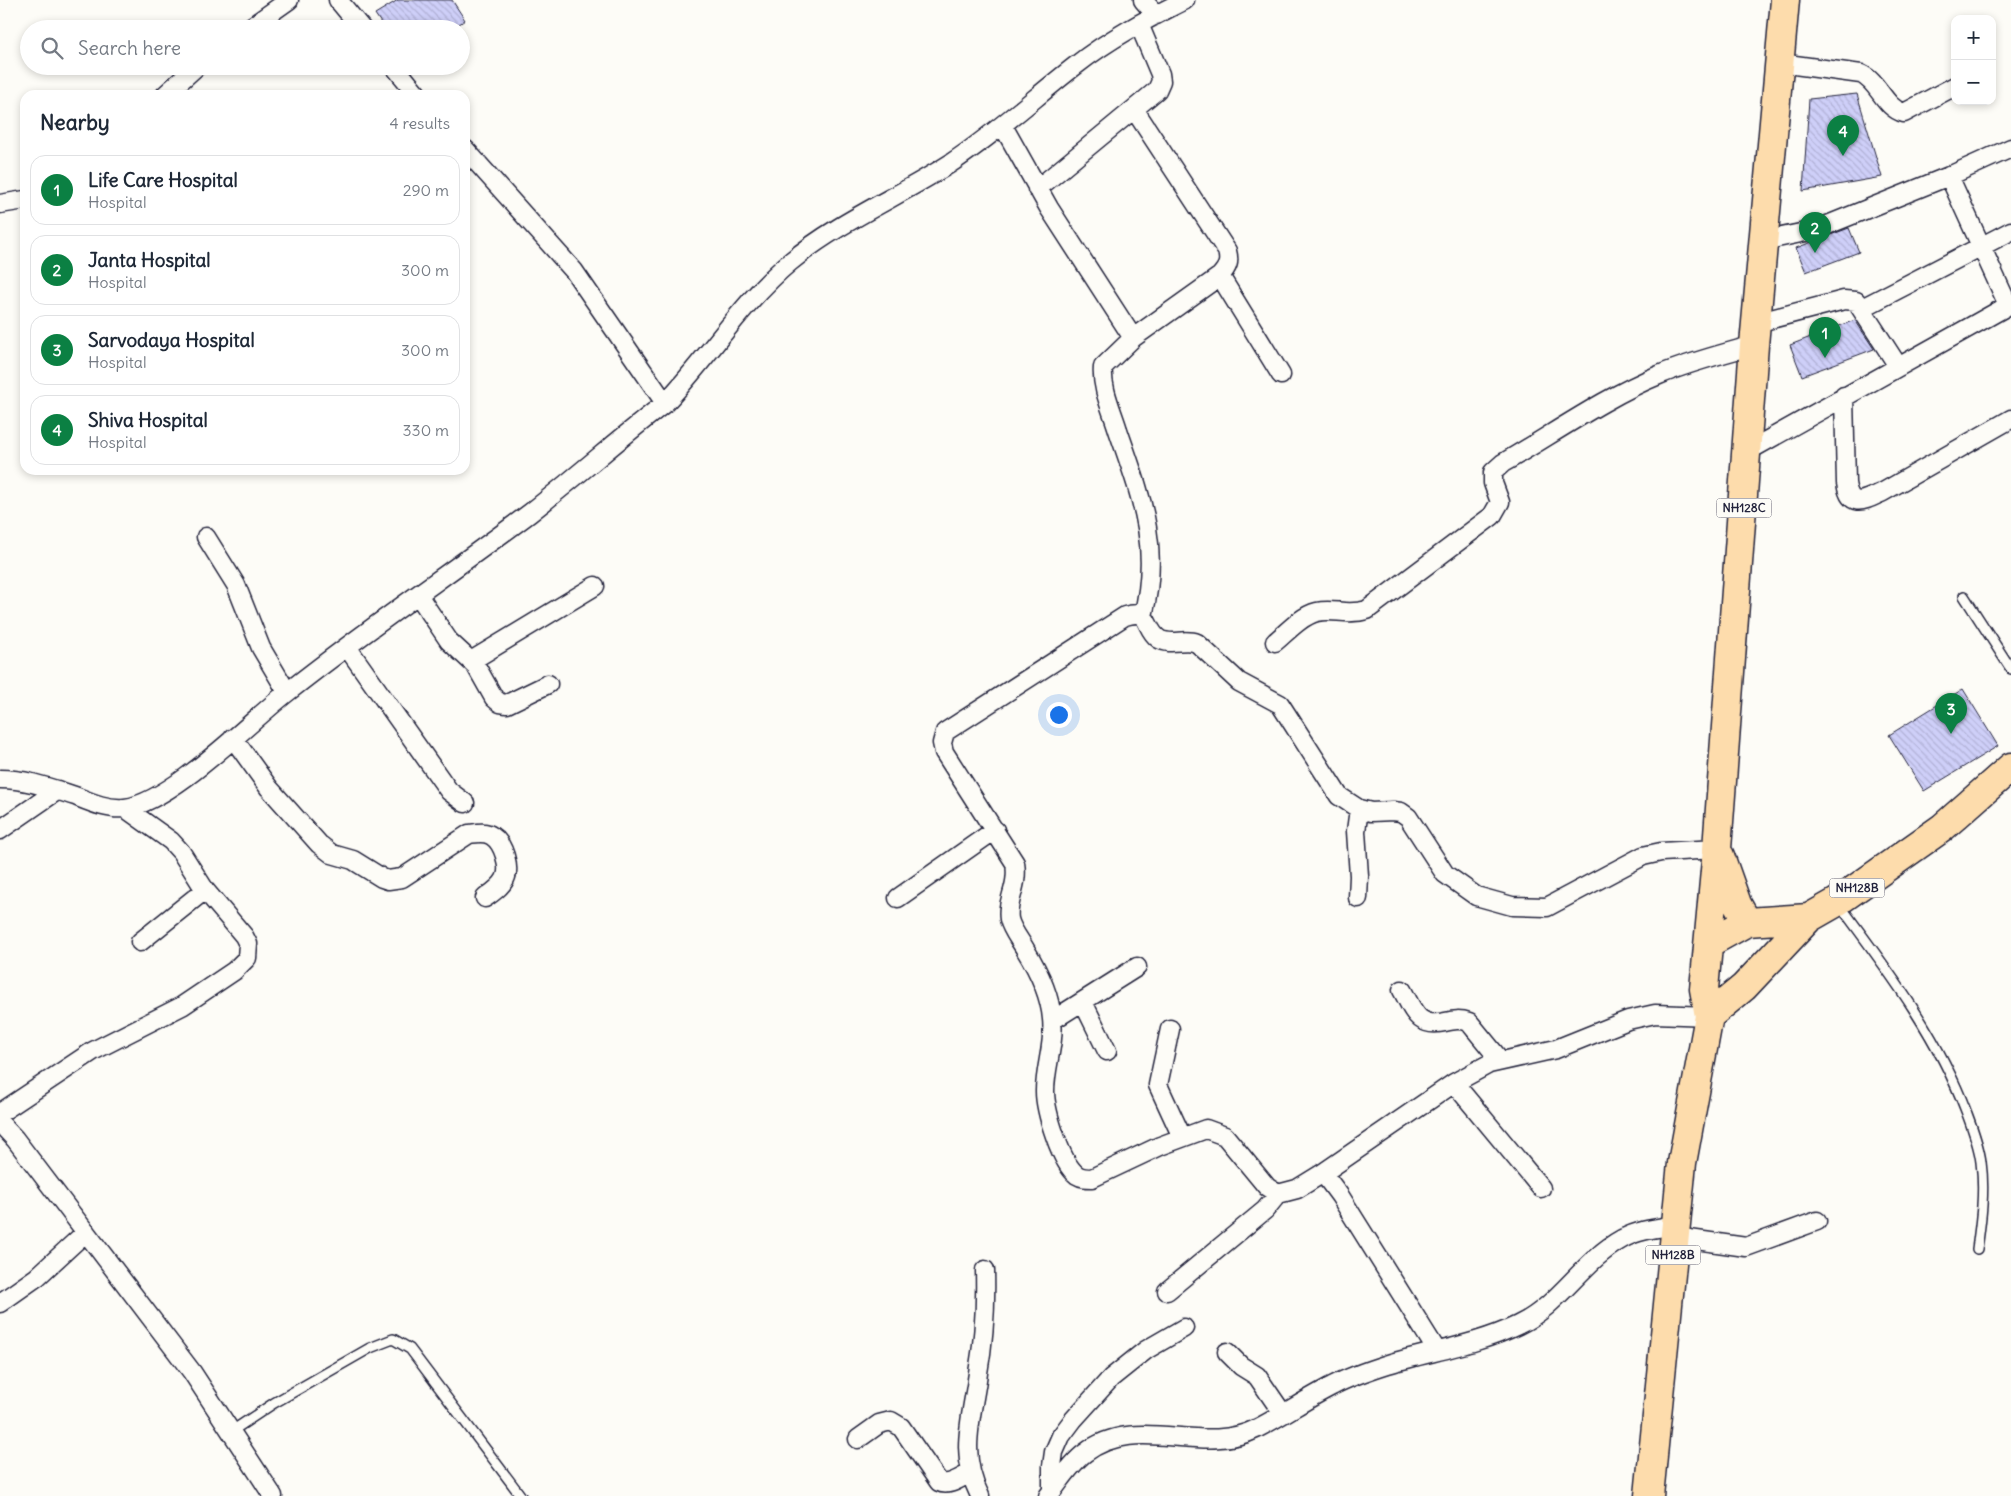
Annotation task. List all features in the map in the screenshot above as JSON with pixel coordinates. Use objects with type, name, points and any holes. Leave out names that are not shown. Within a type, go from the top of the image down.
[{"type":"highway","name":"NH128C","points":[[1709,1016],[1704,989],[1717,849],[1748,451],[1755,334],[1785,0]]},
{"type":"highway","name":"NH128B","points":[[1649,1496],[1682,1163],[1709,1016],[1744,987],[1809,918],[1837,902],[1942,828],[2011,767]]},
{"type":"highway","points":[[1717,849],[1737,904],[1747,922]]},
{"type":"highway","points":[[1709,943],[1747,922],[1809,918]]},
{"type":"street","points":[[261,20],[289,0]]},
{"type":"street","points":[[338,0],[355,20]]},
{"type":"street","points":[[1143,0],[1156,15]]},
{"type":"street","points":[[0,779],[15,779],[58,790],[107,807],[125,808],[148,801],[190,774],[287,692],[530,512],[665,403],[743,310],[791,261],[825,238],[951,163],[1003,126],[1076,65],[1139,24],[1185,0]]},
{"type":"street","points":[[1037,188],[1157,90],[1161,81],[1139,24]]},
{"type":"street","points":[[1780,63],[1861,74],[1872,81],[1894,109],[1904,113],[1951,88]]},
{"type":"street","points":[[171,90],[187,75]]},
{"type":"street","points":[[401,75],[414,90]]},
{"type":"street","points":[[1134,109],[1227,251],[1229,260],[1227,268],[1220,276],[1133,338],[1108,360],[1103,367],[1102,376],[1144,506],[1149,534],[1150,584],[1143,616]]},
{"type":"street","points":[[1003,126],[1037,188],[1133,338]]},
{"type":"street","points":[[1763,241],[1815,230],[1949,176],[2011,148]]},
{"type":"street","points":[[470,155],[574,271],[665,403]]},
{"type":"street","points":[[1748,451],[2010,304],[1949,176]]},
{"type":"street","points":[[0,204],[20,201]]},
{"type":"street","points":[[1862,308],[2011,231]]},
{"type":"street","points":[[1220,276],[1281,375]]},
{"type":"street","points":[[1275,642],[1304,618],[1318,612],[1355,614],[1367,610],[1492,516],[1500,502],[1493,483],[1493,472],[1503,463],[1658,375],[1694,362],[1755,334],[1844,300],[1856,301],[1862,308],[1898,366]]},
{"type":"street","points":[[1844,396],[1847,493],[1856,501],[1862,501],[1883,492],[2011,419]]},
{"type":"street","points":[[206,537],[236,585],[261,648],[287,692]]},
{"type":"street","points":[[470,661],[595,586]]},
{"type":"street","points":[[418,595],[449,641],[470,661],[494,698],[500,703],[507,704],[548,684]]},
{"type":"street","points":[[1278,1194],[1267,1187],[1225,1136],[1206,1129],[1182,1137],[1092,1178],[1078,1176],[1066,1160],[1046,1103],[1045,1090],[1053,1020],[1046,992],[1036,968],[1009,919],[1009,906],[1017,875],[1015,863],[944,752],[942,743],[945,732],[1125,616],[1135,613],[1143,616],[1161,640],[1166,642],[1190,640],[1198,643],[1239,682],[1280,704],[1339,796],[1359,809],[1371,812],[1401,812],[1413,823],[1431,855],[1445,874],[1476,896],[1512,906],[1547,907],[1643,856],[1661,852],[1717,849]]},
{"type":"street","points":[[347,647],[449,791],[465,804]]},
{"type":"street","points":[[233,738],[269,788],[319,844],[332,854],[353,860],[382,878],[388,880],[402,878],[469,834],[479,832],[492,836],[497,840],[506,860],[507,870],[500,885],[485,898]]},
{"type":"street","points":[[0,830],[58,790]]},
{"type":"street","points":[[0,1113],[93,1051],[182,1006],[243,964],[250,951],[248,944],[205,890],[190,864],[170,841],[125,808]]},
{"type":"street","points":[[1358,898],[1360,876],[1356,830],[1359,809]]},
{"type":"street","points":[[898,898],[995,830]]},
{"type":"street","points":[[140,942],[205,890]]},
{"type":"street","points":[[1053,1020],[1137,967]]},
{"type":"street","points":[[1402,990],[1417,1016],[1424,1022],[1436,1024],[1454,1020],[1469,1022],[1500,1060]]},
{"type":"street","points":[[1083,1002],[1107,1051]]},
{"type":"street","points":[[1167,1291],[1265,1210],[1278,1194],[1297,1188],[1323,1173],[1454,1083],[1500,1060],[1556,1049],[1628,1020],[1655,1014],[1709,1016]]},
{"type":"street","points":[[1170,1029],[1158,1085],[1182,1137]]},
{"type":"street","points":[[1454,1083],[1541,1188]]},
{"type":"street","points":[[0,1123],[86,1232],[192,1372],[273,1496]]},
{"type":"street","points":[[1323,1173],[1340,1196],[1437,1351]]},
{"type":"street","points":[[1050,1494],[1086,1452],[1118,1437],[1138,1434],[1224,1438],[1256,1430],[1332,1386],[1387,1364],[1437,1351],[1520,1325],[1539,1312],[1601,1252],[1640,1231],[1675,1231],[1746,1247],[1816,1221]]},
{"type":"street","points":[[0,1303],[36,1277],[86,1232]]},
{"type":"street","points":[[980,1496],[970,1473],[967,1445],[985,1323],[985,1270]]},
{"type":"street","points":[[1050,1494],[1054,1452],[1061,1436],[1073,1420],[1111,1378],[1146,1350],[1184,1328]]},
{"type":"street","points":[[1227,1352],[1241,1366],[1257,1376],[1283,1414]]},
{"type":"street","points":[[858,1439],[879,1424],[891,1421],[901,1427],[938,1482],[944,1485],[950,1484],[970,1473]]},
{"type":"lane","points":[[1964,596],[2011,669]]},
{"type":"lane","points":[[1837,902],[1893,977],[1926,1028],[1955,1082],[1981,1160],[1984,1193],[1977,1249]]},
{"type":"lane","points":[[232,1431],[274,1403],[370,1348],[393,1339],[410,1349],[521,1496]]},
{"type":"building","points":[[398,0],[452,0],[465,20],[379,20],[375,14]]},
{"type":"building","points":[[1857,94],[1882,177],[1803,191],[1809,99]]},
{"type":"building","points":[[1849,228],[1859,252],[1806,272],[1796,248]]},
{"type":"building","points":[[1855,320],[1874,349],[1802,376],[1790,345]]},
{"type":"building","points":[[1963,689],[1998,746],[1924,791],[1889,735]]},
{"type":"place","name":"Shiva Hospital","points":[[1843,156]]},
{"type":"place","name":"Janta Hospital","points":[[1815,253]]},
{"type":"place","name":"Life Care Hospital","points":[[1825,358]]},
{"type":"place","name":"Sarvodaya Hospital","points":[[1951,734]]}]
